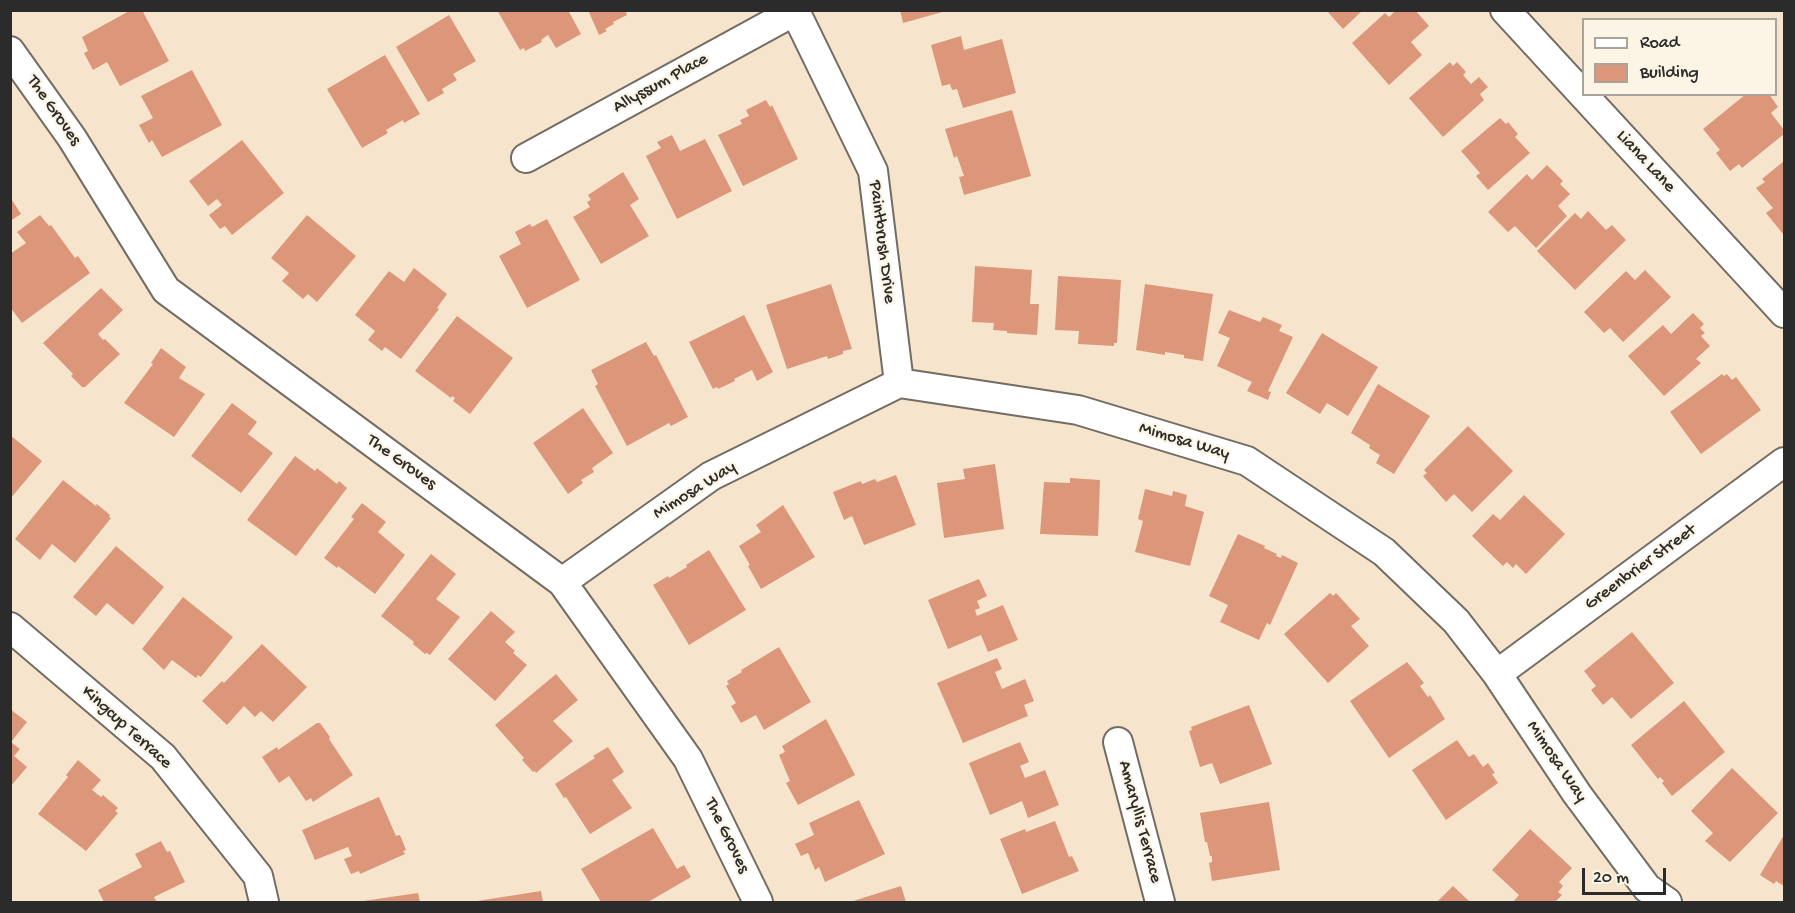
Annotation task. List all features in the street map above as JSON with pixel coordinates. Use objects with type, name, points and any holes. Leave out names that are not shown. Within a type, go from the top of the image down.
[{"type":"street","name":"Allyssum Place","points":[[526,158],[795,10]]},
{"type":"street","name":"Paintbrush Drive","points":[[795,10],[873,171],[899,383]]},
{"type":"street","name":"Liana Lane","points":[[1505,10],[1582,93]]},
{"type":"street","name":"The Groves","points":[[10,51],[72,138],[166,290],[562,582],[688,759],[758,903]]},
{"type":"street","name":"Liana Lane","points":[[1584,96],[1785,313]]},
{"type":"street","name":"Mimosa Way","points":[[562,582],[711,476],[899,383],[1078,410],[1247,461],[1384,552],[1456,621],[1497,674],[1577,795],[1650,898]]},
{"type":"street","name":"Greenbrier Street","points":[[1497,674],[1785,462]]},
{"type":"street","name":"Kingcup Terrace","points":[[10,627],[163,757],[258,876],[264,903]]},
{"type":"street","name":"Amaryllis Terrace","points":[[1118,742],[1160,903]]},
{"type":"building","points":[[131,10],[142,10],[169,61],[120,86],[107,62],[93,70],[84,53],[88,51],[82,37]]},
{"type":"building","points":[[497,10],[568,10],[581,34],[556,48],[548,35],[541,40],[542,42],[525,51],[524,48],[520,50]]},
{"type":"building","points":[[588,10],[625,10],[627,15],[613,22],[614,24],[605,29],[607,31],[599,35]]},
{"type":"building","points":[[900,10],[946,10],[946,11],[903,23]]},
{"type":"building","points":[[1326,10],[1363,10],[1343,29]]},
{"type":"building","points":[[1396,10],[1415,10],[1429,26],[1411,42],[1422,55],[1389,85],[1352,43],[1385,13],[1389,17]]},
{"type":"building","points":[[449,15],[476,61],[453,74],[457,80],[442,89],[444,93],[428,102],[396,47]]},
{"type":"building","points":[[961,36],[964,50],[1002,39],[1016,93],[963,108],[957,89],[952,90],[950,84],[942,86],[931,45]]},
{"type":"building","points":[[385,55],[420,114],[404,123],[403,120],[386,130],[388,133],[362,148],[327,89]]},
{"type":"building","points":[[1450,62],[1453,66],[1457,62],[1466,72],[1463,75],[1471,84],[1479,77],[1488,87],[1480,94],[1484,100],[1443,137],[1409,98]]},
{"type":"building","points":[[192,70],[222,125],[162,157],[152,140],[149,143],[139,125],[153,118],[141,96]]},
{"type":"building","points":[[1744,96],[1770,96],[1778,107],[1771,113],[1784,130],[1784,134],[1742,168],[1739,164],[1730,171],[1716,153],[1720,150],[1703,129]]},
{"type":"building","points":[[766,100],[770,107],[772,105],[798,159],[743,186],[718,135],[742,124],[740,120],[749,116],[746,110]]},
{"type":"building","points":[[1012,110],[1031,176],[964,195],[959,177],[964,176],[957,156],[954,158],[945,129]]},
{"type":"building","points":[[1500,118],[1506,124],[1508,122],[1518,134],[1515,137],[1530,153],[1488,190],[1476,176],[1480,173],[1461,151]]},
{"type":"building","points":[[672,135],[680,151],[705,139],[732,191],[677,219],[646,156],[661,148],[657,142]]},
{"type":"building","points":[[242,140],[284,193],[232,235],[225,226],[220,229],[209,215],[222,205],[217,199],[208,206],[189,181]]},
{"type":"building","points":[[1784,161],[1783,234],[1766,213],[1773,208],[1756,188],[1765,182],[1762,179]]},
{"type":"building","points":[[1547,165],[1563,181],[1560,184],[1570,194],[1558,206],[1567,216],[1536,248],[1515,226],[1508,232],[1488,212],[1527,174],[1532,180]]},
{"type":"building","points":[[623,172],[639,199],[630,205],[649,236],[601,264],[573,217],[590,207],[587,202],[591,200],[588,195]]},
{"type":"building","points":[[10,197],[21,214],[10,221]]},
{"type":"building","points":[[1588,211],[1606,230],[1612,225],[1626,240],[1575,290],[1537,251],[1575,213],[1581,219]]},
{"type":"building","points":[[40,215],[49,226],[51,225],[75,258],[78,256],[90,273],[22,323],[10,307],[10,254],[26,243],[17,232]]},
{"type":"building","points":[[307,215],[356,256],[317,302],[308,294],[303,299],[282,281],[289,273],[271,258]]},
{"type":"building","points":[[547,219],[580,280],[527,308],[499,256],[521,244],[515,232]]},
{"type":"building","points":[[975,266],[1032,270],[1030,304],[1039,304],[1037,335],[1007,333],[1007,331],[993,330],[994,323],[972,322]]},
{"type":"building","points":[[414,268],[447,294],[437,308],[439,309],[401,359],[385,347],[382,351],[368,340],[375,331],[355,315],[389,271],[404,282]]},
{"type":"building","points":[[1645,270],[1671,297],[1623,342],[1610,328],[1604,333],[1584,312],[1626,271],[1635,280]]},
{"type":"building","points":[[1058,276],[1121,280],[1117,343],[1114,343],[1114,346],[1078,344],[1079,331],[1055,330]]},
{"type":"building","points":[[831,284],[852,349],[828,359],[827,356],[787,369],[766,305]]},
{"type":"building","points":[[1145,284],[1213,294],[1203,361],[1184,358],[1184,355],[1165,352],[1165,355],[1136,350]]},
{"type":"building","points":[[101,288],[123,310],[98,334],[120,354],[85,387],[82,387],[71,376],[73,374],[43,343]]},
{"type":"building","points":[[1229,310],[1260,322],[1263,317],[1282,325],[1279,331],[1293,337],[1268,391],[1271,392],[1268,400],[1247,391],[1252,382],[1217,366],[1230,338],[1218,333]]},
{"type":"building","points":[[1693,313],[1704,324],[1700,328],[1705,333],[1701,336],[1710,346],[1696,359],[1701,363],[1664,396],[1628,356],[1663,325],[1671,334]]},
{"type":"building","points":[[744,315],[773,372],[757,381],[752,370],[734,379],[735,381],[713,389],[689,342]]},
{"type":"building","points":[[457,316],[513,358],[470,414],[453,401],[455,398],[452,396],[451,398],[415,371]]},
{"type":"building","points":[[1322,333],[1378,367],[1348,416],[1327,403],[1320,414],[1286,393]]},
{"type":"building","points":[[646,342],[654,356],[656,355],[688,417],[671,426],[669,423],[627,446],[595,386],[598,384],[591,370]]},
{"type":"building","points":[[161,348],[186,367],[179,378],[205,394],[174,437],[124,403],[153,364],[151,363]]},
{"type":"building","points":[[1722,374],[1724,376],[1727,374],[1732,380],[1736,377],[1761,410],[1701,454],[1670,412]]},
{"type":"building","points":[[1378,384],[1430,416],[1394,474],[1376,463],[1380,455],[1369,448],[1370,445],[1351,433]]},
{"type":"building","points":[[232,403],[257,422],[248,434],[273,453],[241,493],[191,456]]},
{"type":"building","points":[[583,408],[613,453],[592,468],[594,472],[581,480],[583,483],[568,494],[533,443]]},
{"type":"building","points":[[1468,426],[1513,471],[1472,512],[1454,494],[1446,502],[1423,476],[1427,473],[1424,470]]},
{"type":"building","points":[[10,435],[42,461],[10,499]]},
{"type":"building","points":[[295,456],[315,471],[317,468],[337,484],[339,481],[347,488],[296,556],[247,520]]},
{"type":"building","points":[[995,464],[1004,529],[944,538],[937,483],[965,479],[963,469]]},
{"type":"building","points":[[896,475],[916,525],[864,545],[852,516],[844,520],[833,492],[861,481],[862,484],[875,479],[877,482]]},
{"type":"building","points":[[1070,478],[1100,480],[1098,536],[1040,534],[1044,482],[1070,483]]},
{"type":"building","points":[[63,480],[96,506],[97,504],[111,518],[75,563],[52,544],[40,560],[15,539]]},
{"type":"building","points":[[1145,489],[1172,496],[1173,491],[1187,495],[1185,506],[1204,512],[1190,566],[1135,552],[1143,521],[1138,519]]},
{"type":"building","points":[[1524,495],[1565,534],[1526,574],[1516,564],[1513,568],[1507,562],[1503,566],[1472,536],[1493,514],[1500,520]]},
{"type":"building","points":[[362,503],[386,522],[378,532],[405,555],[375,594],[324,558],[354,519],[351,517]]},
{"type":"building","points":[[783,505],[815,557],[761,589],[739,546],[761,532],[756,525]]},
{"type":"building","points":[[1238,534],[1265,546],[1264,548],[1277,554],[1276,556],[1281,558],[1282,555],[1298,563],[1270,625],[1267,623],[1259,640],[1220,622],[1228,605],[1209,596]]},
{"type":"building","points":[[116,546],[164,587],[133,625],[107,603],[96,616],[73,597]]},
{"type":"building","points":[[709,550],[746,610],[689,645],[653,585],[687,567],[686,565]]},
{"type":"building","points":[[431,554],[456,574],[436,599],[460,617],[430,655],[425,654],[413,644],[414,642],[381,616]]},
{"type":"building","points":[[979,579],[987,596],[977,601],[980,608],[975,610],[977,616],[1003,605],[1018,640],[988,652],[981,635],[948,649],[928,600]]},
{"type":"building","points":[[1330,593],[1333,596],[1336,593],[1360,619],[1351,626],[1369,646],[1328,683],[1284,634]]},
{"type":"building","points":[[183,597],[233,637],[201,677],[198,675],[196,678],[172,660],[164,670],[142,649]]},
{"type":"building","points":[[491,611],[515,632],[505,642],[515,651],[513,653],[527,665],[495,701],[448,659]]},
{"type":"building","points":[[1632,632],[1674,683],[1631,719],[1612,697],[1603,705],[1591,690],[1596,686],[1584,671]]},
{"type":"building","points":[[262,644],[307,687],[273,722],[261,711],[255,717],[244,706],[227,725],[202,701],[222,681],[224,683]]},
{"type":"building","points":[[779,647],[811,702],[764,730],[756,715],[741,723],[731,706],[736,703],[726,686],[729,684],[727,681]]},
{"type":"building","points":[[997,658],[1002,669],[995,672],[1002,689],[1025,679],[1034,701],[1024,705],[1028,716],[963,743],[937,683]]},
{"type":"building","points":[[1407,662],[1424,683],[1420,686],[1428,697],[1430,695],[1445,719],[1389,758],[1350,701]]},
{"type":"building","points":[[556,674],[578,700],[553,721],[573,741],[536,773],[522,760],[524,758],[495,725]]},
{"type":"building","points":[[1684,701],[1725,752],[1672,796],[1662,783],[1664,781],[1660,777],[1658,779],[1631,745]]},
{"type":"building","points":[[1249,705],[1272,764],[1220,784],[1212,763],[1200,767],[1189,731],[1192,730],[1191,727]]},
{"type":"building","points":[[10,709],[27,722],[11,742],[20,749],[14,756],[27,767],[10,787]]},
{"type":"building","points":[[826,719],[855,775],[798,805],[786,783],[790,781],[779,755],[785,752],[782,746]]},
{"type":"building","points":[[320,723],[330,737],[329,739],[353,775],[313,802],[311,798],[306,801],[289,776],[279,783],[262,757],[277,747],[278,750]]},
{"type":"building","points":[[1457,740],[1469,757],[1474,754],[1483,767],[1488,763],[1498,783],[1446,820],[1412,770]]},
{"type":"building","points":[[1020,742],[1029,762],[1020,766],[1025,778],[1045,770],[1059,805],[1028,818],[1022,801],[990,815],[969,763]]},
{"type":"building","points":[[608,747],[624,772],[612,780],[632,808],[590,834],[555,784]]},
{"type":"building","points":[[78,760],[101,780],[92,790],[101,797],[103,795],[118,808],[115,811],[118,813],[86,851],[38,814],[68,777],[66,775]]},
{"type":"building","points":[[1732,768],[1778,813],[1730,862],[1705,841],[1713,833],[1691,811]]},
{"type":"building","points":[[379,797],[396,836],[400,835],[406,850],[403,851],[405,854],[360,874],[359,871],[351,874],[344,859],[352,856],[348,847],[315,860],[302,830]]},
{"type":"building","points":[[859,800],[885,854],[825,882],[819,867],[815,870],[808,853],[801,856],[795,844],[814,835],[809,823]]},
{"type":"building","points":[[1269,802],[1280,870],[1212,881],[1209,863],[1212,862],[1212,856],[1205,842],[1200,813]]},
{"type":"building","points":[[1055,821],[1069,857],[1072,856],[1079,871],[1022,894],[1000,839]]},
{"type":"building","points":[[653,828],[677,869],[684,865],[691,877],[648,902],[601,902],[581,869]]},
{"type":"building","points":[[1530,829],[1572,868],[1559,882],[1563,886],[1558,892],[1562,895],[1555,902],[1513,902],[1519,895],[1492,870]]},
{"type":"building","points":[[1784,835],[1784,886],[1776,881],[1774,884],[1760,875]]},
{"type":"building","points":[[161,841],[167,852],[170,851],[185,882],[154,897],[157,902],[104,902],[98,890],[142,867],[135,854]]},
{"type":"building","points":[[901,886],[906,902],[850,902]]},
{"type":"building","points":[[1453,886],[1470,902],[1437,902]]},
{"type":"building","points":[[541,891],[543,902],[477,902],[477,901]]},
{"type":"building","points":[[418,893],[420,902],[363,902],[363,901]]}]
